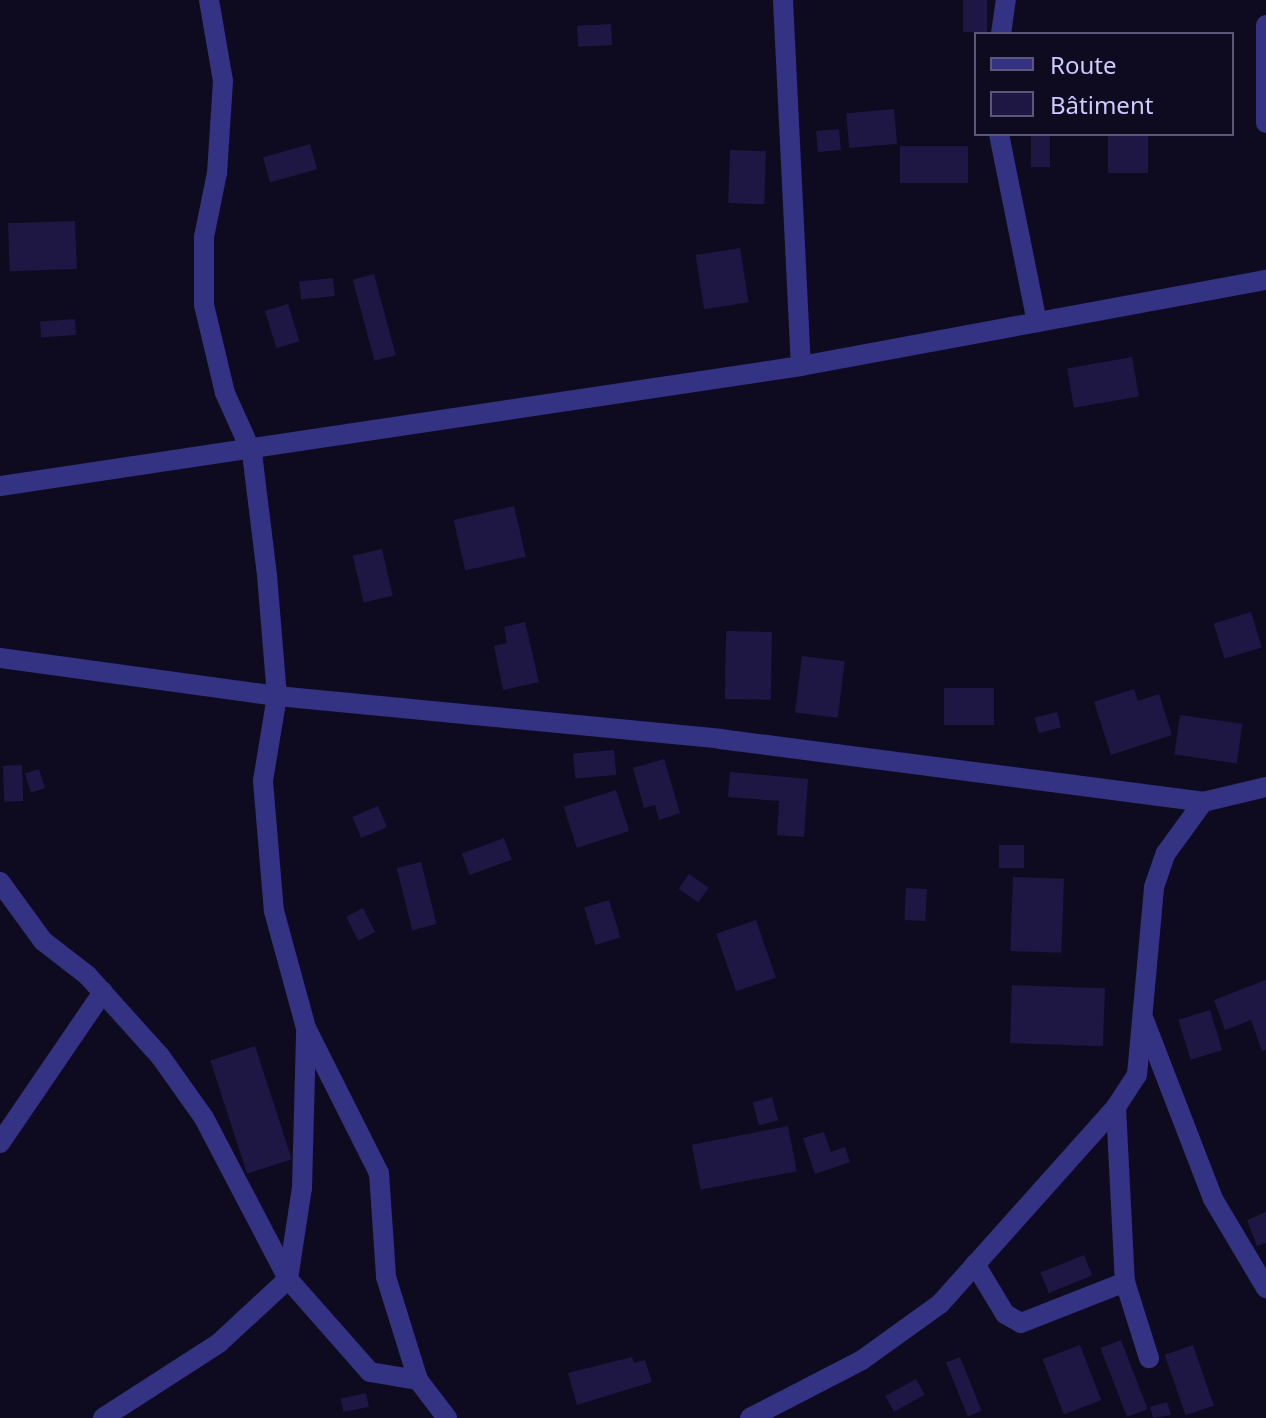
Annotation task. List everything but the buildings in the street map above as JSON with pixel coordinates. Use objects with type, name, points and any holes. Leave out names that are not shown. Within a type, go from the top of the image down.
[{"type":"street","points":[[209,0],[223,81],[217,173],[204,237],[204,305],[225,393],[252,453],[277,696],[263,781],[282,954],[306,1028],[379,1173],[386,1277],[418,1380],[447,1418]]},
{"type":"street","points":[[783,0],[801,366]]},
{"type":"street","points":[[1001,32],[1006,0]]},
{"type":"street","points":[[1266,25],[1266,123]]},
{"type":"street","points":[[999,136],[1037,322]]},
{"type":"street","points":[[0,486],[252,453],[801,366],[1266,280]]},
{"type":"street","points":[[0,658],[277,696],[720,739],[1203,802],[1266,787]]},
{"type":"street","points":[[756,1417],[895,1337],[975,1264],[1116,1107],[1137,1075],[1154,887],[1166,853],[1203,802]]},
{"type":"street","points":[[0,882],[43,941],[103,992],[204,1118],[288,1279],[370,1372],[418,1380]]},
{"type":"street","points":[[0,1143],[103,992]]},
{"type":"street","points":[[1144,1020],[1213,1199],[1266,1288]]},
{"type":"street","points":[[103,1418],[219,1343],[288,1279],[302,1188],[306,1028]]},
{"type":"street","points":[[1116,1107],[1125,1282],[1149,1358]]},
{"type":"street","points":[[975,1264],[1005,1314],[1021,1323],[1125,1282]]}]
